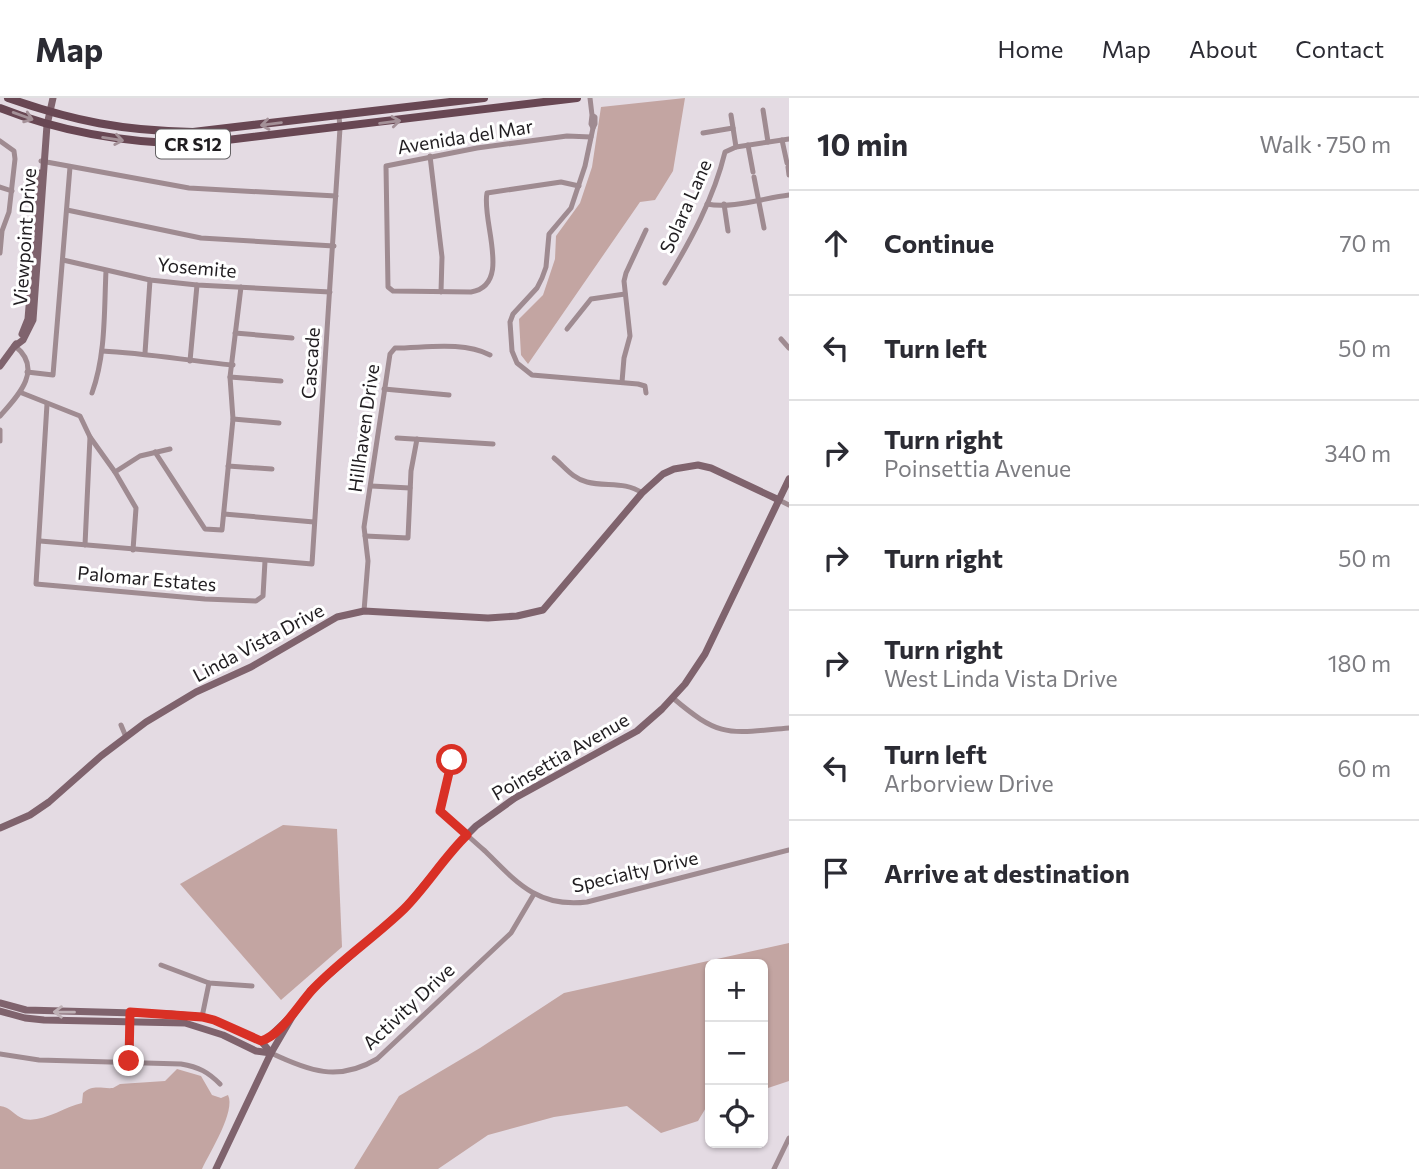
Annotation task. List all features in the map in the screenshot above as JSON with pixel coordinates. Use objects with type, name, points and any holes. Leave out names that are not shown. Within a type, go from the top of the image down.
[{"type":"main road","name":"CR S12","points":[[8,98],[48,113],[122,129],[193,132],[484,98]]},
{"type":"main road","name":"Viewpoint Drive","points":[[0,366],[15,346],[28,319],[48,113],[52,98]]},
{"type":"main road","name":"CR S12","points":[[0,108],[47,125],[121,141],[194,144],[577,98]]},
{"type":"main road","name":"Linda Vista Drive","points":[[0,828],[30,815],[49,802],[101,755],[195,692],[251,667],[326,622],[364,611],[488,618],[537,613],[548,606],[642,492],[663,474],[685,466],[698,465],[711,468],[779,500]]},
{"type":"main road","name":"Poinsettia Avenue","points":[[216,1169],[271,1053],[310,991],[404,909],[467,835],[515,798],[637,731],[673,698],[705,654],[789,479]]},
{"type":"main road","points":[[0,1003],[26,1010],[130,1012],[202,1017],[261,1041],[271,1053]]},
{"type":"main road","points":[[0,1011],[44,1020],[185,1023],[199,1026],[256,1051],[271,1053]]},
{"type":"main road","points":[[261,1041],[292,1017]]},
{"type":"street","points":[[590,98],[593,128],[579,186],[571,208],[549,234],[546,267],[537,288],[513,314],[510,322],[512,351],[517,363],[532,375],[622,382],[645,386],[646,393]]},
{"type":"street","points":[[763,110],[768,142]]},
{"type":"street","name":"Solara Lane","points":[[731,115],[736,147]]},
{"type":"street","name":"Cascade","points":[[265,561],[312,564],[334,246],[341,128],[339,116]]},
{"type":"street","name":"Solara Lane","points":[[703,133],[733,128]]},
{"type":"street","name":"Avenida del Mar","points":[[441,292],[390,291],[388,287],[385,169],[389,164],[567,136],[591,137]]},
{"type":"street","name":"Solara Lane","points":[[665,284],[695,231],[721,170],[725,152],[736,147],[786,139],[789,175]]},
{"type":"street","points":[[0,141],[14,151],[12,191],[9,212],[1,231],[0,253]]},
{"type":"street","points":[[748,145],[764,228]]},
{"type":"street","points":[[430,156],[442,257],[441,292],[478,291],[489,283],[492,276],[487,193],[561,182],[579,186]]},
{"type":"street","points":[[43,162],[189,188],[336,197]]},
{"type":"street","points":[[27,372],[53,375],[70,167]]},
{"type":"street","points":[[0,187],[12,191]]},
{"type":"street","points":[[706,204],[759,202],[789,195]]},
{"type":"street","points":[[724,204],[728,231]]},
{"type":"street","points":[[67,210],[201,238],[334,246]]},
{"type":"street","points":[[622,382],[630,336],[625,294],[626,272],[646,230]]},
{"type":"street","name":"Yosemite","points":[[63,260],[150,280],[331,292]]},
{"type":"street","points":[[92,393],[102,351],[106,271]]},
{"type":"street","points":[[145,353],[150,280]]},
{"type":"street","points":[[190,361],[197,285]]},
{"type":"street","points":[[155,452],[205,528],[222,530],[233,419],[230,377],[241,287]]},
{"type":"street","points":[[567,329],[591,299],[625,294]]},
{"type":"street","points":[[235,333],[292,338]]},
{"type":"street","points":[[781,339],[789,348]]},
{"type":"street","points":[[0,416],[22,393],[27,372],[26,355],[15,346]]},
{"type":"street","name":"Hillhaven Drive","points":[[364,611],[368,561],[364,527],[390,354],[395,348],[451,347],[479,349],[490,355]]},
{"type":"street","points":[[102,351],[145,353],[233,365]]},
{"type":"street","points":[[230,377],[281,380]]},
{"type":"street","points":[[384,389],[449,395]]},
{"type":"street","points":[[22,393],[80,416],[90,437],[136,508],[133,550]]},
{"type":"street","points":[[47,404],[40,541],[265,561]]},
{"type":"street","points":[[233,419],[279,423]]},
{"type":"street","points":[[0,430],[0,440]]},
{"type":"street","points":[[85,545],[90,437]]},
{"type":"street","points":[[397,438],[493,444]]},
{"type":"street","points":[[365,536],[408,538],[410,488],[417,439]]},
{"type":"street","points":[[115,472],[140,456],[170,449]]},
{"type":"street","points":[[554,458],[572,475],[589,483],[628,485],[642,492]]},
{"type":"street","points":[[228,466],[272,469]]},
{"type":"street","points":[[371,486],[410,488]]},
{"type":"street","points":[[779,500],[789,505]]},
{"type":"street","points":[[224,514],[314,523]]},
{"type":"street","name":"Palomar Estates","points":[[40,541],[36,584],[62,587],[256,601],[264,596],[265,561]]},
{"type":"street","points":[[673,698],[697,718],[723,730],[736,732],[789,728]]},
{"type":"street","points":[[121,725],[126,737]]},
{"type":"street","name":"Specialty Drive","points":[[452,756],[440,811],[516,882],[534,894],[560,903],[587,902],[789,850]]},
{"type":"street","name":"Activity Drive","points":[[271,1053],[304,1069],[319,1072],[355,1070],[377,1059],[511,933],[534,894]]},
{"type":"street","points":[[161,965],[209,983],[252,986]]},
{"type":"street","points":[[202,1017],[209,983]]},
{"type":"street","points":[[129,1061],[130,1012]]},
{"type":"street","points":[[0,1054],[39,1060],[129,1061],[196,1066],[208,1072],[220,1084]]},
{"type":"street","points":[[774,1169],[789,1138]]},
{"type":"shaded area","points":[[685,98],[673,171],[655,200],[640,202],[528,364],[521,355],[519,319],[543,295],[555,259],[556,236],[580,203],[592,167],[601,107]]},
{"type":"shaded area","points":[[283,825],[337,829],[342,947],[281,1000],[180,884]]},
{"type":"shaded area","points":[[789,943],[789,1081],[768,1088],[768,959],[717,959]]},
{"type":"shaded area","points":[[705,962],[705,1109],[698,1121],[661,1133],[627,1106],[554,1117],[488,1135],[438,1169],[354,1169],[399,1096],[480,1048],[564,993]]},
{"type":"shaded area","points":[[177,1069],[201,1076],[212,1095],[221,1098],[228,1095],[230,1102],[225,1121],[202,1169],[0,1169],[0,1106],[24,1119],[39,1119],[82,1103],[83,1093],[90,1089],[165,1081]]},
{"type":"route","points":[[129,1061],[130,1012],[202,1017],[261,1041],[292,1017],[310,991],[331,970],[404,909],[467,835],[440,811],[452,760]]}]
